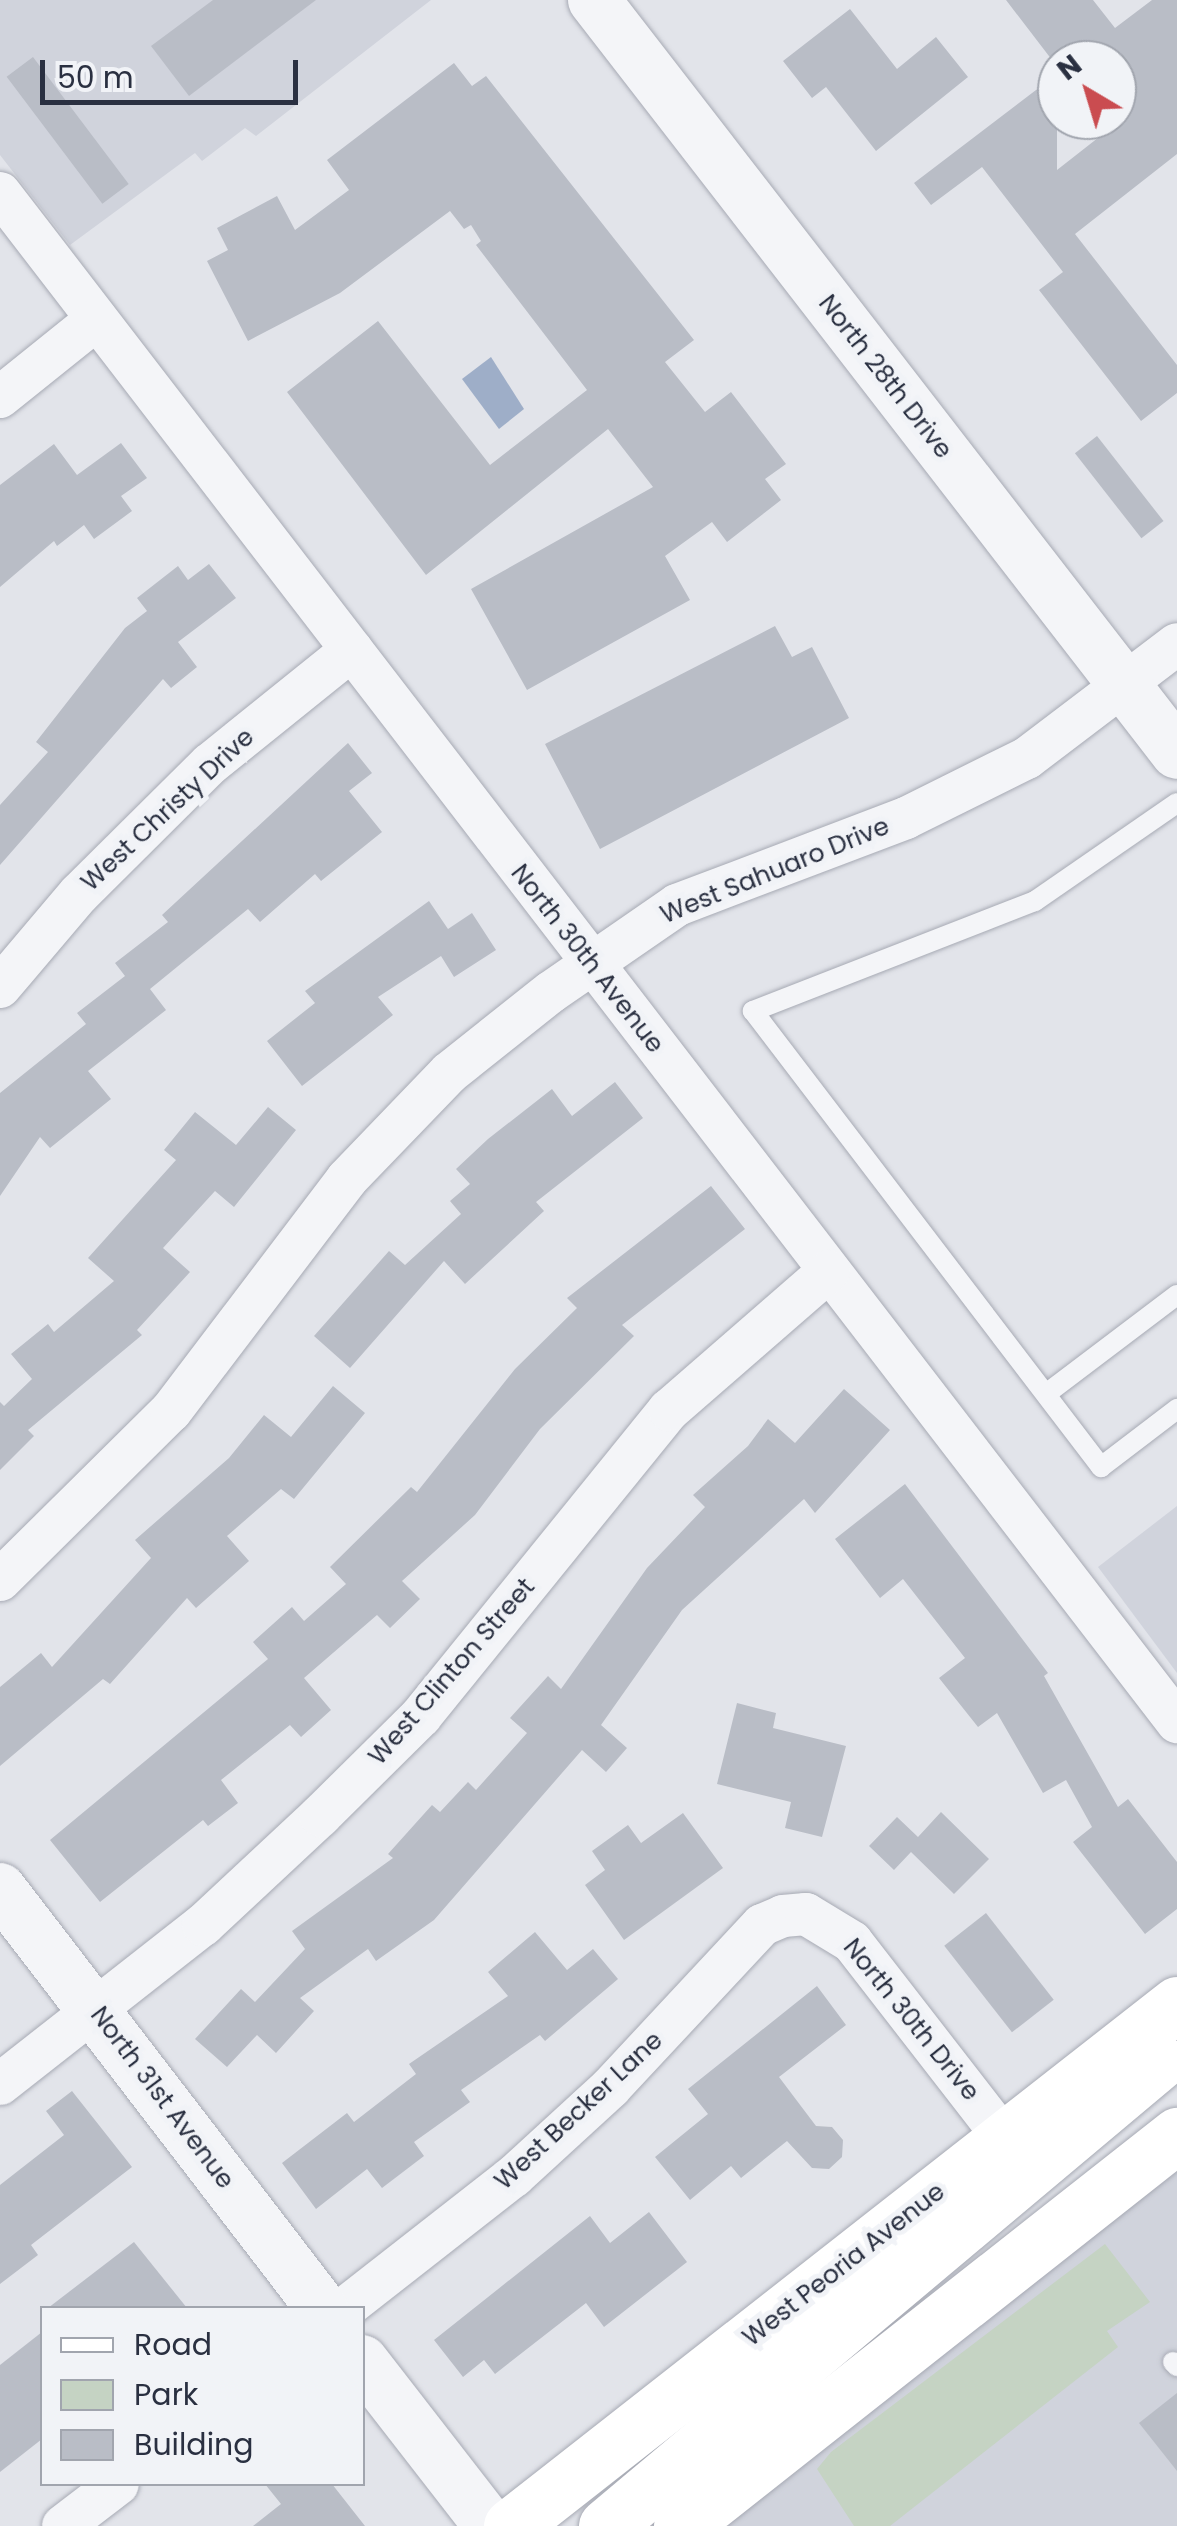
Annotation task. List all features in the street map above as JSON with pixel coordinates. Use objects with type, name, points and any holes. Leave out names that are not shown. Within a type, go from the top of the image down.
[{"type":"main road","name":"West Peoria Avenue","points":[[511,2526],[1177,2004]]},
{"type":"main road","points":[[606,2526],[1177,2046]]},
{"type":"main road","points":[[681,2526],[1177,2135]]},
{"type":"street","name":"North 28th Drive","points":[[594,0],[1177,753]]},
{"type":"street","name":"North 30th Avenue","points":[[0,193],[589,964],[1177,1722]]},
{"type":"street","points":[[0,398],[97,319]]},
{"type":"street","name":"West Sahuaro Drive","points":[[0,1580],[170,1411],[347,1179],[450,1073],[589,964],[676,905],[906,818],[1028,758],[1177,644]]},
{"type":"street","name":"West Christy Drive","points":[[0,986],[79,894],[196,776],[352,650]]},
{"type":"street","name":"West Clinton Street","points":[[0,2084],[203,1925],[421,1716],[669,1410],[829,1271]]},
{"type":"street","name":"North 31st Avenue","points":[[0,1889],[320,2306]]},
{"type":"street","name":"North 30th Drive","points":[[806,1914],[852,1942],[1005,2139]]},
{"type":"street","name":"West Becker Lane","points":[[347,2306],[568,2126],[762,1925],[806,1914]]},
{"type":"street","points":[[365,2365],[490,2526]]},
{"type":"street","points":[[63,2526],[115,2486]]},
{"type":"lane","points":[[1177,803],[1035,901],[752,1011],[1101,1467],[1177,1409]]},
{"type":"lane","points":[[1046,1394],[1177,1296]]},
{"type":"shaded area","points":[[0,0],[431,0],[256,136],[245,128],[202,161],[195,153],[70,245],[0,155]]},
{"type":"shaded area","points":[[1177,1506],[1177,1673],[1098,1567]]},
{"type":"shaded area","points":[[1177,2171],[1177,2526],[723,2526]]},
{"type":"green space","points":[[1105,2244],[1150,2302],[1107,2331],[1118,2347],[890,2526],[854,2526],[817,2469],[831,2452]]},
{"type":"water","points":[[491,357],[524,409],[499,429],[462,379]]},
{"type":"building","points":[[213,0],[316,0],[189,96],[151,46]]},
{"type":"building","points":[[1006,0],[1093,0],[1115,28],[1152,0],[1177,0],[1177,154],[1075,234],[1177,365],[1177,393],[1141,421],[1039,290],[1063,272],[982,167],[931,205],[914,183],[1037,89],[1037,140],[1057,140],[1057,170],[1095,140],[1137,140],[1137,40],[1037,40]]},
{"type":"building","points":[[850,9],[897,69],[936,37],[968,77],[876,151],[826,87],[812,98],[783,61]]},
{"type":"building","points":[[33,57],[129,184],[102,204],[7,77]]},
{"type":"building","points":[[454,63],[472,86],[486,76],[694,340],[665,362],[705,412],[731,392],[786,464],[765,479],[781,500],[727,542],[712,522],[665,556],[690,600],[527,690],[471,589],[653,487],[608,429],[426,575],[287,392],[378,321],[490,465],[587,390],[476,245],[481,241],[471,225],[464,229],[450,211],[340,293],[248,341],[207,261],[228,250],[217,228],[277,196],[295,230],[349,190],[327,160]]},
{"type":"building","points":[[1097,436],[1163,521],[1141,538],[1075,453]]},
{"type":"building","points":[[121,443],[147,478],[121,496],[132,511],[94,539],[84,525],[57,546],[54,541],[0,587],[0,485],[54,444],[77,475]]},
{"type":"building","points":[[209,564],[236,598],[178,642],[197,667],[171,688],[163,679],[0,865],[0,805],[48,752],[36,742],[125,628],[147,611],[137,598],[178,566],[188,580]]},
{"type":"building","points":[[775,626],[792,657],[812,647],[849,718],[600,849],[545,744]]},
{"type":"building","points":[[348,743],[372,773],[349,791],[382,832],[321,881],[315,874],[260,922],[248,909],[150,989],[166,1010],[88,1071],[111,1099],[50,1148],[40,1137],[0,1196],[0,1093],[86,1024],[77,1013],[125,976],[115,963],[168,922],[162,915]]},
{"type":"building","points":[[429,901],[448,929],[472,913],[496,950],[454,977],[441,956],[378,997],[393,1015],[302,1086],[267,1041],[315,1003],[305,991]]},
{"type":"building","points":[[615,1082],[643,1118],[536,1202],[544,1211],[465,1284],[444,1261],[350,1368],[314,1336],[389,1251],[405,1265],[461,1214],[450,1201],[470,1184],[456,1169],[488,1139],[552,1089],[572,1116]]},
{"type":"building","points":[[268,1107],[296,1130],[234,1207],[215,1191],[163,1248],[190,1272],[137,1330],[142,1335],[28,1430],[34,1436],[0,1470],[0,1402],[4,1406],[32,1379],[11,1354],[48,1324],[54,1332],[114,1281],[88,1258],[176,1160],[164,1150],[195,1112],[236,1145]]},
{"type":"building","points":[[711,1186],[745,1229],[622,1325],[634,1336],[540,1429],[475,1515],[402,1581],[420,1599],[390,1628],[377,1615],[304,1678],[331,1710],[301,1737],[290,1725],[221,1780],[238,1803],[208,1826],[203,1820],[100,1902],[50,1840],[268,1659],[253,1642],[292,1607],[304,1621],[346,1584],[330,1567],[411,1487],[417,1492],[515,1369],[577,1308],[567,1298]]},
{"type":"building","points":[[333,1386],[365,1413],[294,1499],[281,1489],[227,1536],[249,1561],[196,1608],[187,1598],[110,1684],[103,1679],[0,1766],[0,1687],[41,1653],[52,1667],[151,1558],[135,1540],[229,1458],[264,1415],[291,1437]]},
{"type":"building","points":[[844,1389],[890,1430],[815,1513],[804,1499],[682,1610],[601,1725],[627,1748],[606,1772],[582,1750],[434,1920],[376,1961],[368,1949],[300,1998],[314,2011],[276,2053],[257,2035],[227,2067],[195,2039],[241,1989],[255,2002],[305,1949],[292,1931],[393,1858],[388,1854],[432,1805],[440,1812],[468,1782],[476,1790],[527,1733],[510,1718],[548,1676],[561,1689],[647,1568],[705,1507],[693,1495],[748,1446],[768,1419],[795,1443]]},
{"type":"building","points":[[905,1484],[1048,1673],[1044,1676],[1118,1807],[1128,1799],[1177,1862],[1177,1909],[1145,1934],[1073,1842],[1092,1827],[1066,1780],[1043,1793],[997,1713],[978,1727],[939,1678],[965,1658],[903,1579],[880,1598],[835,1539]]},
{"type":"building","points":[[737,1703],[776,1713],[773,1728],[846,1746],[822,1837],[785,1828],[791,1802],[717,1784]]},
{"type":"building","points":[[941,1812],[989,1859],[954,1894],[911,1852],[894,1870],[869,1846],[897,1817],[918,1837]]},
{"type":"building","points":[[683,1813],[723,1868],[624,1940],[585,1885],[605,1870],[592,1851],[628,1825],[641,1843]]},
{"type":"building","points":[[986,1913],[1054,2000],[1012,2032],[944,1946]]},
{"type":"building","points":[[535,1932],[567,1970],[593,1949],[618,1979],[545,2041],[540,2035],[461,2090],[470,2102],[414,2142],[424,2156],[382,2188],[367,2169],[316,2209],[282,2163],[347,2113],[354,2122],[416,2074],[409,2064],[508,1996],[488,1972]]},
{"type":"building","points":[[817,1986],[846,2025],[779,2077],[816,2126],[832,2127],[843,2140],[842,2157],[829,2169],[812,2168],[787,2141],[741,2178],[731,2166],[690,2200],[655,2157],[708,2114],[688,2089]]},
{"type":"building","points":[[72,2091],[132,2167],[31,2245],[38,2255],[0,2284],[0,2185],[64,2135],[46,2111]]},
{"type":"building","points":[[649,2212],[687,2262],[604,2327],[586,2303],[495,2374],[484,2360],[463,2377],[434,2340],[590,2216],[610,2243]]},
{"type":"building","points":[[134,2242],[185,2306],[51,2306]]},
{"type":"building","points":[[40,2334],[40,2441],[0,2472],[0,2365]]},
{"type":"building","points":[[1177,2393],[1177,2471],[1139,2423]]},
{"type":"building","points":[[267,2486],[334,2486],[365,2526],[253,2526],[281,2504]]}]
